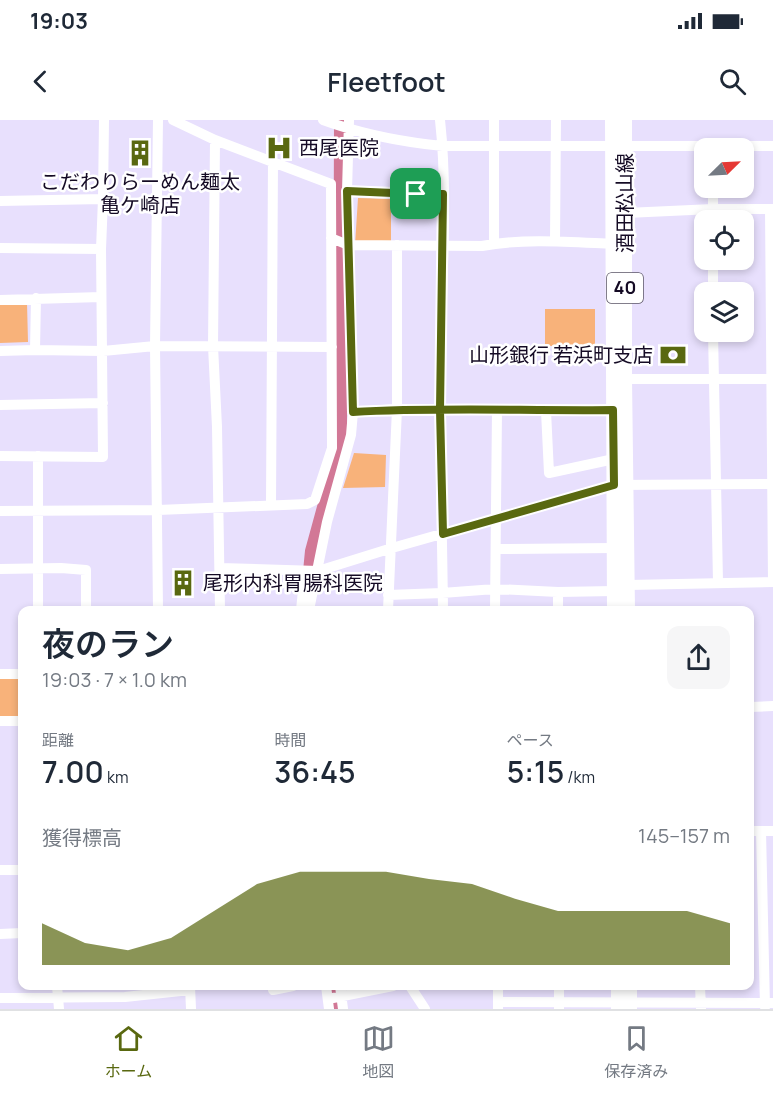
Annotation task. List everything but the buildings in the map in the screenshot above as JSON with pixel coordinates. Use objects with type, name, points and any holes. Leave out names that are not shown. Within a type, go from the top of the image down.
[{"type":"main road","name":"酒田松山線","points":[[612,120],[619,145],[626,213],[625,379],[621,484],[614,548],[614,606]]},
{"type":"main road","name":"酒田松山線","points":[[625,120],[619,145],[613,244],[613,410],[614,459],[621,484],[628,606]]},
{"type":"main road","points":[[619,990],[624,1006]]},
{"type":"main road","points":[[624,1006],[629,990]]},
{"type":"street","points":[[0,456],[103,457],[101,249],[104,199],[104,120]]},
{"type":"street","points":[[158,120],[155,345],[158,606]]},
{"type":"street","points":[[0,511],[218,508],[307,504],[315,500],[332,448],[331,184],[214,140],[173,120]]},
{"type":"street","points":[[323,120],[349,125],[410,143],[443,146],[694,147]]},
{"type":"street","points":[[440,120],[443,146],[440,410],[443,606]]},
{"type":"street","points":[[494,120],[494,243]]},
{"type":"street","points":[[555,241],[556,120]]},
{"type":"street","points":[[310,606],[327,522],[351,435],[353,412],[347,191],[349,125]]},
{"type":"street","points":[[214,140],[213,346],[218,427],[220,606]]},
{"type":"street","points":[[754,146],[773,146]]},
{"type":"street","points":[[271,505],[273,161]]},
{"type":"street","points":[[347,191],[443,194]]},
{"type":"street","points":[[0,201],[104,199]]},
{"type":"street","points":[[628,585],[773,582],[771,209],[754,211]]},
{"type":"street","points":[[626,213],[694,215]]},
{"type":"street","points":[[331,238],[348,245],[482,246],[494,243],[555,241],[613,244]]},
{"type":"street","points":[[388,606],[397,409],[397,245]]},
{"type":"street","points":[[0,248],[101,249]]},
{"type":"street","points":[[0,300],[101,297]]},
{"type":"street","points":[[35,350],[36,298]]},
{"type":"street","points":[[713,342],[718,582]]},
{"type":"street","points":[[0,351],[103,351],[155,345],[332,347]]},
{"type":"street","points":[[625,379],[772,379]]},
{"type":"street","points":[[0,405],[103,403]]},
{"type":"street","points":[[353,412],[397,409],[613,410]]},
{"type":"street","points":[[495,606],[497,410]]},
{"type":"street","points":[[546,411],[549,473],[614,459]]},
{"type":"street","points":[[38,456],[38,606]]},
{"type":"street","points":[[220,568],[318,571],[621,484],[772,484]]},
{"type":"street","points":[[496,549],[614,548]]},
{"type":"street","points":[[0,569],[86,570],[86,606]]},
{"type":"street","points":[[301,606],[305,571]]},
{"type":"street","points":[[388,595],[495,589],[558,592],[614,591]]},
{"type":"street","points":[[558,592],[558,606]]},
{"type":"street","points":[[0,674],[18,674]]},
{"type":"street","points":[[754,707],[773,706]]},
{"type":"street","points":[[0,721],[18,721]]},
{"type":"street","points":[[498,990],[498,1006],[768,1005],[761,831]]},
{"type":"street","points":[[0,870],[18,870]]},
{"type":"street","points":[[0,934],[18,933]]},
{"type":"street","points":[[2,1002],[58,991],[125,997],[176,990]]},
{"type":"street","points":[[190,990],[191,1009]]},
{"type":"street","points":[[413,990],[425,1009]]},
{"type":"street","points":[[559,990],[559,1006]]},
{"type":"street","points":[[700,990],[701,1006]]},
{"type":"street","points":[[58,991],[58,1009]]},
{"type":"street","points":[[328,1004],[341,991]]},
{"type":"street","points":[[341,991],[343,1009]]},
{"type":"street","points":[[125,997],[125,1009]]},
{"type":"shaded area","points":[[358,198],[391,199],[391,243],[355,245]]},
{"type":"shaded area","points":[[27,303],[28,342],[0,343],[0,304]]},
{"type":"shaded area","points":[[545,309],[595,309],[595,346],[545,346]]},
{"type":"shaded area","points":[[354,453],[386,455],[385,487],[343,488]]},
{"type":"shaded area","points":[[18,677],[18,716],[0,717],[0,678]]},
{"type":"waterway","points":[[309,582],[312,551],[340,449],[341,120]]},
{"type":"waterway","points":[[335,990],[337,1009]]},
{"type":"place","name":"西尾医院","points":[[279,148]]},
{"type":"place","name":"こだわりらーめん麺太 亀ケ崎店","points":[[140,153]]},
{"type":"place","name":"山形銀行 若浜町支店","points":[[673,355]]},
{"type":"place","name":"尾形内科胃腸科医院","points":[[183,583]]},
{"type":"route","points":[[416,194],[347,191],[353,412],[397,409],[440,410],[546,411],[613,410],[614,485],[443,534],[440,410],[443,194],[416,194]]}]
